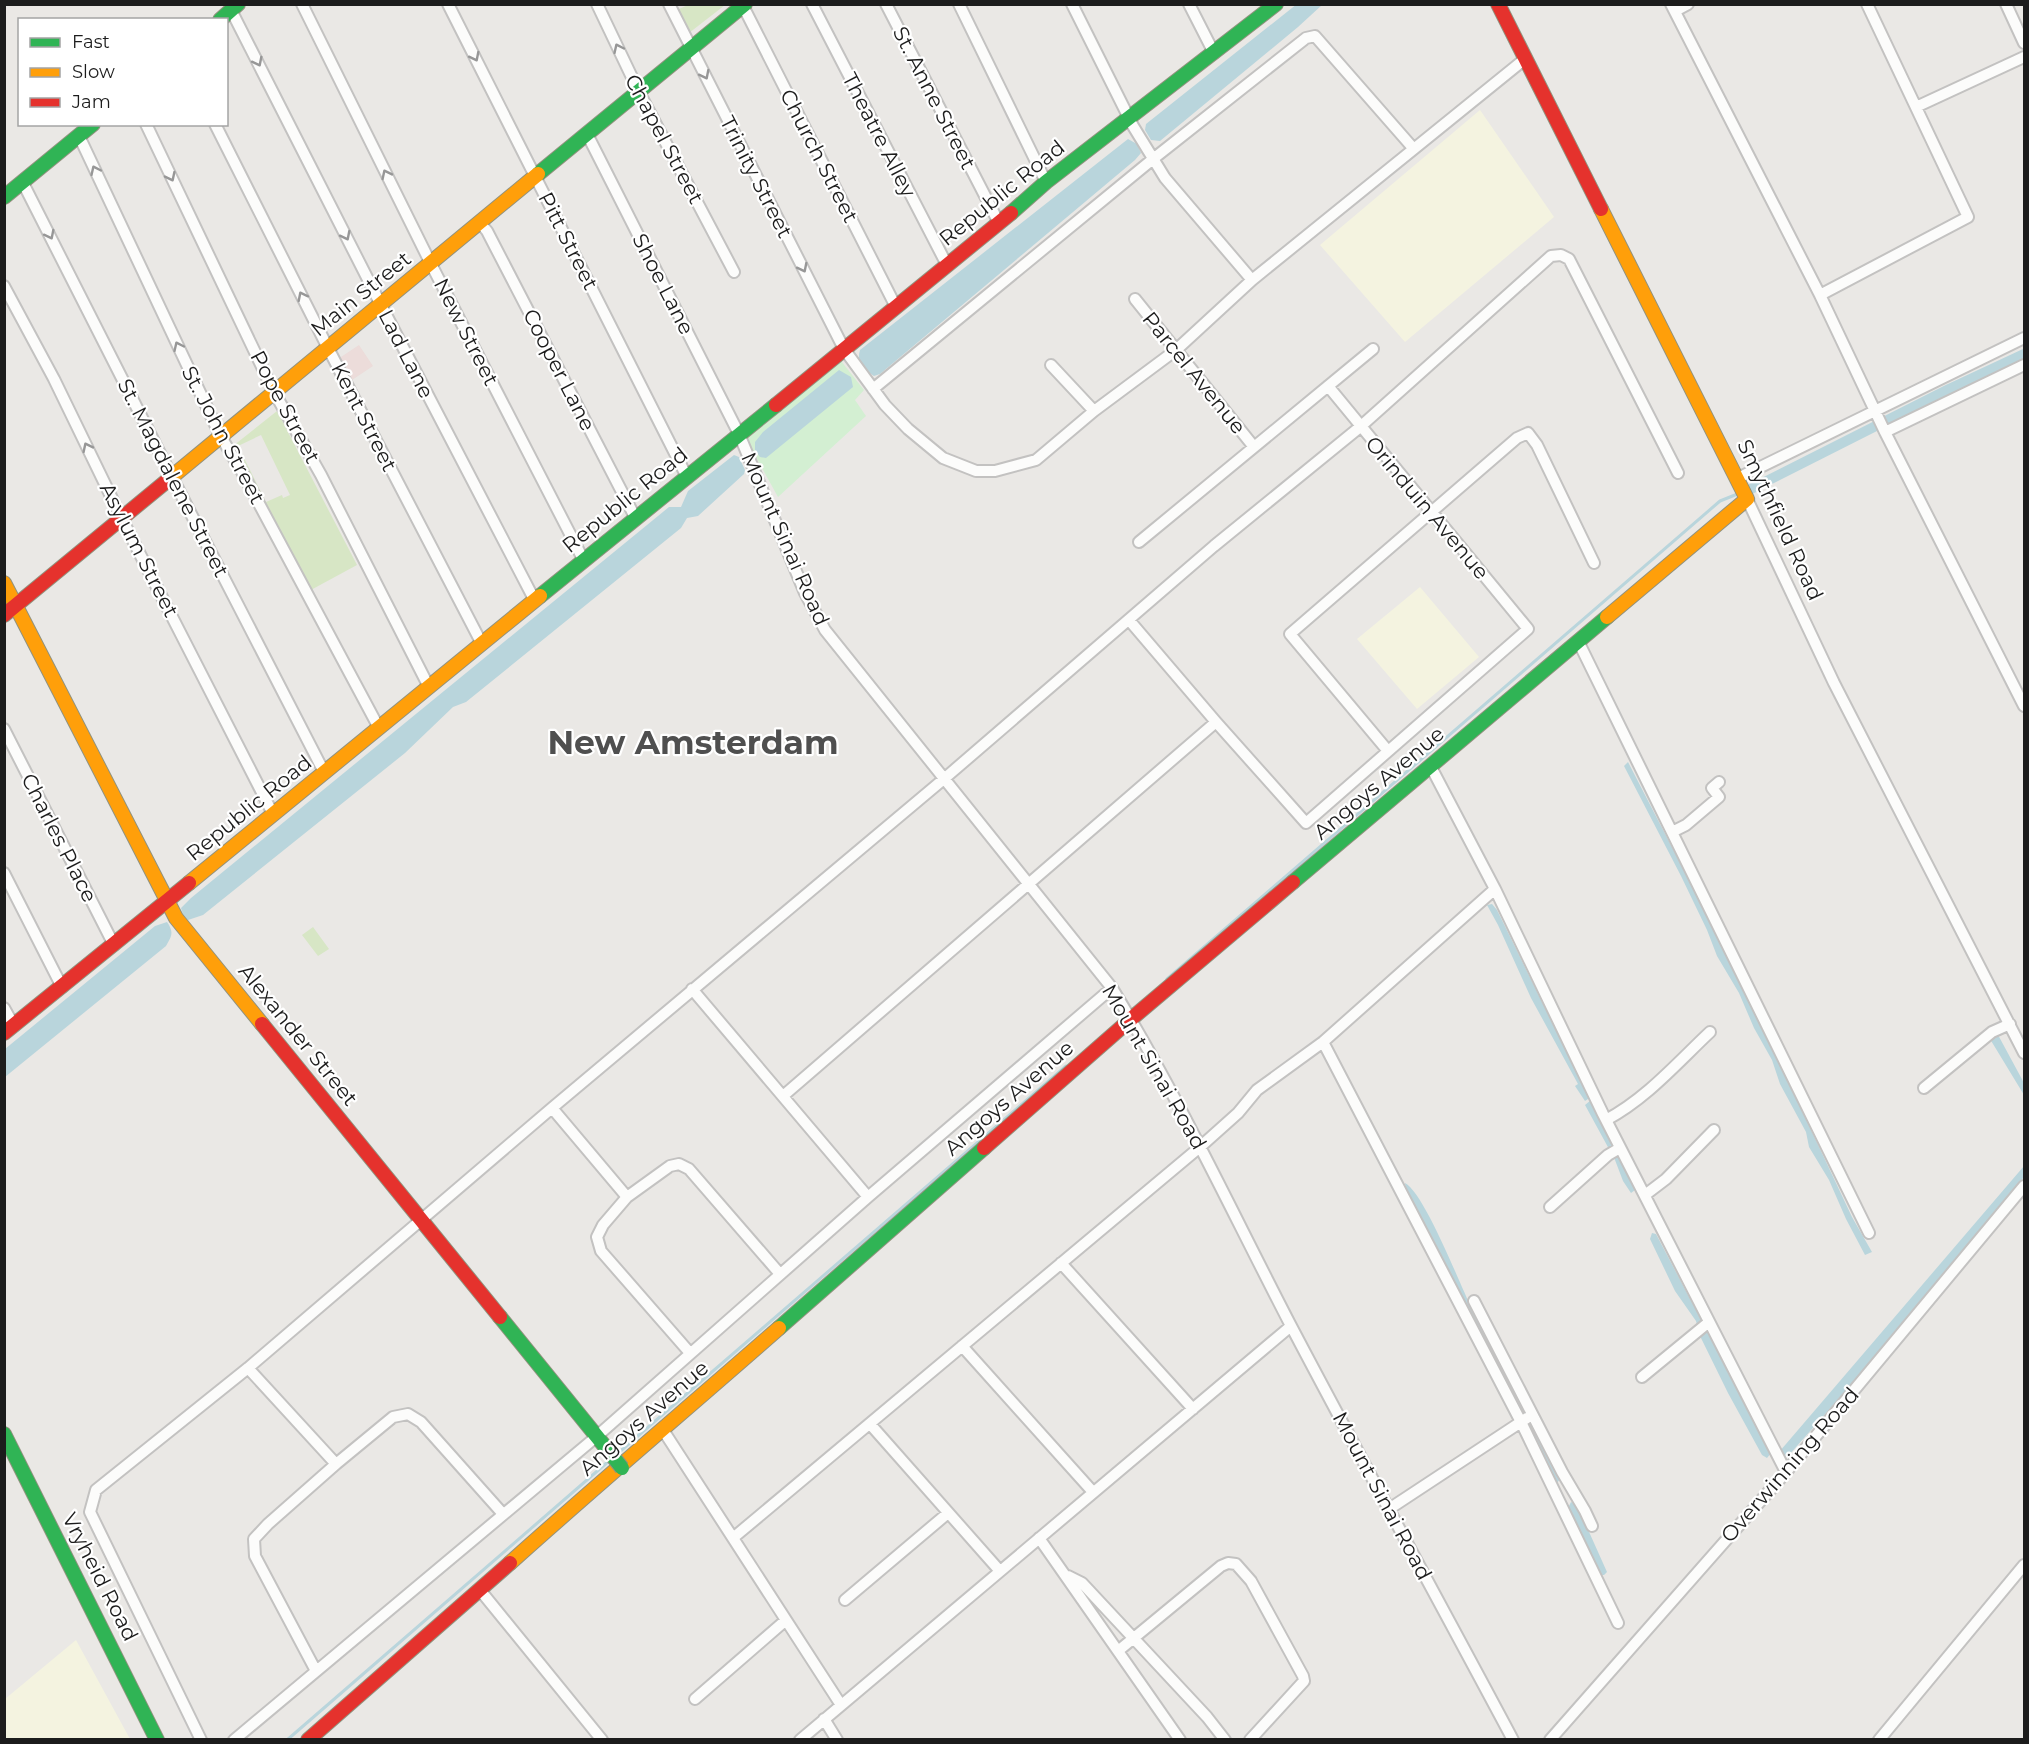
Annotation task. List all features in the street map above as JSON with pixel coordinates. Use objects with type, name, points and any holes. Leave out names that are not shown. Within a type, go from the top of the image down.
[{"type":"street","name":"New Street","points":[[302,4],[431,264],[584,561]]},
{"type":"street","name":"Pitt Street","points":[[448,4],[687,477]]},
{"type":"street","name":"Chapel Street","points":[[597,4],[639,92],[734,272]]},
{"type":"street","name":"Trinity Street","points":[[669,4],[844,349],[885,405],[908,429],[943,458],[976,471],[995,471],[1036,460],[1094,411],[1176,350],[1252,280],[1525,59]]},
{"type":"street","name":"Theatre Alley","points":[[812,4],[947,265]]},
{"type":"street","name":"St. Anne Street","points":[[886,4],[999,223]]},
{"type":"street","points":[[959,4],[1046,182]]},
{"type":"street","points":[[1072,4],[1130,117],[1165,178],[1252,280]]},
{"type":"street","points":[[1189,4],[1214,53]]},
{"type":"street","name":"Republic Road","points":[[9,1029],[999,223],[1046,182],[1214,53],[1258,10],[1276,4]]},
{"type":"street","name":"Smythfield Road","points":[[1498,4],[1738,478],[1834,683],[2025,1053]]},
{"type":"street","points":[[1688,4],[1673,8],[1820,295],[1885,432],[2025,706]]},
{"type":"street","points":[[1820,295],[1968,217],[1867,4]]},
{"type":"street","points":[[2006,4],[2025,43]]},
{"type":"street","name":"Main Street","points":[[4,615],[743,5]]},
{"type":"street","name":"Church Street","points":[[743,5],[896,307]]},
{"type":"street","points":[[222,18],[235,7]]},
{"type":"street","name":"Lad Lane","points":[[235,7],[381,305],[535,601]]},
{"type":"street","points":[[873,389],[1153,159],[1306,38],[1315,36],[1413,148]]},
{"type":"street","points":[[1916,107],[2025,57]]},
{"type":"street","points":[[4,197],[91,126]]},
{"type":"street","name":"Pope Street","points":[[147,126],[274,392],[321,475],[429,687]]},
{"type":"street","name":"Kent Street","points":[[216,126],[482,644]]},
{"type":"street","name":"Shoe Lane","points":[[587,135],[739,434]]},
{"type":"street","name":"St. John Street","points":[[79,136],[221,437],[241,470],[379,728]]},
{"type":"street","name":"St. Magdalene Street","points":[[23,183],[324,772]]},
{"type":"street","name":"Cooper Lane","points":[[480,223],[491,237],[636,519]]},
{"type":"street","points":[[201,1740],[90,1512],[96,1490],[248,1368],[692,989],[945,778],[1214,546],[1360,427],[1551,256],[1561,255],[1569,259],[1678,473]]},
{"type":"street","name":"Asylum Street","points":[[4,286],[54,379],[122,519],[273,814]]},
{"type":"street","name":"Parcel Avenue","points":[[1135,299],[1254,447]]},
{"type":"street","points":[[1738,478],[2025,338]]},
{"type":"street","points":[[1139,542],[1373,349]]},
{"type":"street","points":[[1051,365],[1094,411]]},
{"type":"street","points":[[1885,432],[2025,365]]},
{"type":"street","name":"Orinduin Avenue","points":[[1328,386],[1528,629],[1388,751]]},
{"type":"street","points":[[1129,621],[1306,823],[1388,751],[1290,634],[1517,438],[1528,433],[1537,446],[1594,563]]},
{"type":"street","name":"Mount Sinai Road","points":[[739,434],[805,593],[825,630],[1112,988],[1121,1003],[1200,1147],[1291,1326],[1513,1740]]},
{"type":"street","name":"Angoys Avenue","points":[[308,1740],[663,1430],[1129,1017],[1431,767],[1747,499]]},
{"type":"street","name":"Alexander Street","points":[[4,583],[176,918],[620,1467]]},
{"type":"street","points":[[1578,641],[1869,1233]]},
{"type":"street","points":[[783,1096],[1216,722]]},
{"type":"street","name":"Charles Place","points":[[4,729],[114,945]]},
{"type":"street","points":[[1431,767],[1495,889],[1619,1148],[1786,1472]]},
{"type":"street","points":[[1672,832],[1686,825],[1719,797],[1712,789],[1719,782]]},
{"type":"street","points":[[4,873],[62,987]]},
{"type":"street","points":[[733,1538],[1200,1147],[1238,1113],[1257,1090],[1323,1042],[1495,889]]},
{"type":"street","points":[[234,1740],[596,1437],[868,1197],[1112,988]]},
{"type":"street","points":[[692,989],[868,1197]]},
{"type":"street","points":[[4,1008],[9,1029]]},
{"type":"street","points":[[1924,1088],[1992,1032],[2010,1024]]},
{"type":"street","points":[[1606,1120],[1623,1112],[1649,1091],[1710,1032]]},
{"type":"street","points":[[1323,1042],[1521,1422],[1618,1623]]},
{"type":"street","points":[[552,1108],[627,1197]]},
{"type":"street","points":[[1645,1195],[1666,1179],[1714,1130]]},
{"type":"street","points":[[1550,1207],[1608,1155],[1619,1148]]},
{"type":"street","points":[[690,1353],[601,1251],[597,1237],[627,1197],[670,1166],[679,1164],[689,1169],[780,1274]]},
{"type":"street","name":"Overwinning Road","points":[[1550,1740],[1786,1472],[2025,1186]]},
{"type":"street","points":[[1061,1263],[1192,1409]]},
{"type":"street","points":[[1474,1301],[1592,1526]]},
{"type":"street","points":[[1642,1377],[1709,1322]]},
{"type":"street","points":[[800,1740],[1291,1326]]},
{"type":"street","points":[[962,1346],[1093,1492]]},
{"type":"street","points":[[248,1368],[336,1464]]},
{"type":"street","points":[[316,1671],[255,1556],[254,1539],[336,1464],[393,1417],[408,1414],[421,1422],[503,1514]]},
{"type":"street","points":[[1389,1509],[1532,1415]]},
{"type":"street","points":[[870,1424],[999,1570]]},
{"type":"street","points":[[663,1430],[841,1705]]},
{"type":"street","name":"Vryheid Road","points":[[4,1434],[157,1740]]},
{"type":"street","points":[[845,1600],[948,1513]]},
{"type":"street","points":[[1039,1538],[1180,1740]]},
{"type":"street","points":[[1118,1651],[1221,1566],[1232,1563],[1240,1567],[1251,1581],[1303,1676],[1304,1682],[1250,1740]]},
{"type":"street","points":[[1879,1740],[2025,1565]]},
{"type":"street","points":[[1065,1575],[1082,1583],[1207,1717],[1225,1740]]},
{"type":"street","points":[[480,1590],[602,1740]]},
{"type":"street","points":[[695,1699],[786,1620]]},
{"type":"street","points":[[824,1719],[837,1740]]},
{"type":"shaded area","points":[[1480,110],[1554,217],[1405,342],[1320,245]]},
{"type":"shaded area","points":[[359,345],[373,366],[352,380],[338,359]]},
{"type":"shaded area","points":[[1420,587],[1479,657],[1417,709],[1357,639]]},
{"type":"shaded area","points":[[76,1640],[130,1739],[5,1739],[5,1699]]},
{"type":"green space","points":[[675,5],[679,9],[688,5],[725,5],[689,33]]},
{"type":"green space","points":[[841,361],[864,390],[855,400],[866,416],[778,497],[746,439]]},
{"type":"green space","points":[[277,411],[357,565],[309,591],[233,446]],"holes":[[[261,435],[290,495],[283,498],[282,495],[266,502],[238,446]]]},
{"type":"green space","points":[[313,927],[329,949],[318,956],[302,935]]},
{"type":"water","points":[[1297,4],[1322,5],[1160,141],[1151,140],[1145,130],[1146,124]]},
{"type":"water","points":[[1128,139],[1137,144],[1141,153],[1135,160],[880,374],[874,376],[864,368],[859,359],[860,350]]},
{"type":"water","points":[[839,370],[851,377],[853,387],[766,458],[760,457],[755,450],[755,442],[763,432]]},
{"type":"water","points":[[734,455],[739,457],[745,470],[744,474],[698,516],[687,518],[681,528],[466,702],[453,707],[405,753],[203,915],[188,920],[181,908],[191,898],[669,507],[681,507],[688,491]]},
{"type":"water","points":[[1628,762],[1741,981],[1852,1217],[1872,1252],[1865,1255],[1829,1180],[1809,1147],[1806,1132],[1780,1084],[1772,1060],[1754,1028],[1739,993],[1717,956],[1681,876],[1624,766]]},
{"type":"water","points":[[1492,904],[1591,1097],[1585,1101],[1575,1086],[1578,1084],[1531,998],[1487,905]]},
{"type":"water","points":[[167,922],[171,934],[166,946],[5,1077],[5,1049],[155,926]]},
{"type":"water","points":[[1997,1033],[2024,1083],[2024,1095],[1990,1039]]},
{"type":"water","points":[[1591,1100],[1634,1185],[1635,1190],[1631,1193],[1585,1105]]},
{"type":"water","points":[[2024,1166],[2024,1177],[1849,1387],[1789,1455],[1785,1457],[1779,1452],[1786,1444]]},
{"type":"water","points":[[1405,1183],[1413,1191],[1432,1221],[1524,1415],[1521,1414],[1406,1191]]},
{"type":"water","points":[[1652,1233],[1656,1234],[1771,1453],[1767,1458],[1762,1455],[1728,1393],[1700,1336],[1696,1321],[1675,1291],[1650,1239]]},
{"type":"water","points":[[1531,1422],[1561,1478],[1556,1484],[1527,1426]]},
{"type":"water","points":[[1571,1502],[1577,1505],[1607,1572],[1604,1575],[1599,1575],[1568,1508]]},
{"type":"waterway","points":[[1751,489],[1949,389],[2024,354]]},
{"type":"waterway","points":[[1167,979],[1720,501],[1740,493]]},
{"type":"waterway","points":[[617,1454],[1066,1066]]},
{"type":"waterway","points":[[287,1740],[610,1460]]},
{"type":"traffic: fast","points":[[222,18],[238,4]]},
{"type":"traffic: fast","points":[[538,174],[745,4]]},
{"type":"traffic: fast","points":[[1011,213],[1046,182],[1276,4]]},
{"type":"traffic: fast","points":[[4,197],[91,126]]},
{"type":"traffic: fast","points":[[540,596],[776,405]]},
{"type":"traffic: fast","points":[[1293,882],[1607,617]]},
{"type":"traffic: fast","points":[[779,1328],[984,1148]]},
{"type":"traffic: fast","points":[[500,1317],[607,1449]]},
{"type":"traffic: fast","points":[[4,1434],[157,1740]]},
{"type":"traffic: fast","points":[[607,1449],[622,1468]]},
{"type":"traffic: slow","points":[[168,480],[538,174]]},
{"type":"traffic: slow","points":[[1601,209],[1747,499],[1607,617]]},
{"type":"traffic: slow","points":[[4,583],[176,918],[262,1024]]},
{"type":"traffic: slow","points":[[189,883],[540,596]]},
{"type":"traffic: slow","points":[[510,1563],[779,1328]]},
{"type":"traffic: jam","points":[[1498,4],[1601,209]]},
{"type":"traffic: jam","points":[[776,405],[1011,213]]},
{"type":"traffic: jam","points":[[4,615],[168,480]]},
{"type":"traffic: jam","points":[[984,1148],[1131,1019],[1293,882]]},
{"type":"traffic: jam","points":[[4,1033],[189,883]]},
{"type":"traffic: jam","points":[[262,1024],[500,1317]]},
{"type":"traffic: jam","points":[[308,1740],[510,1563]]},
{"type":"district","name":"New Amsterdam","points":[[693,742]]}]
